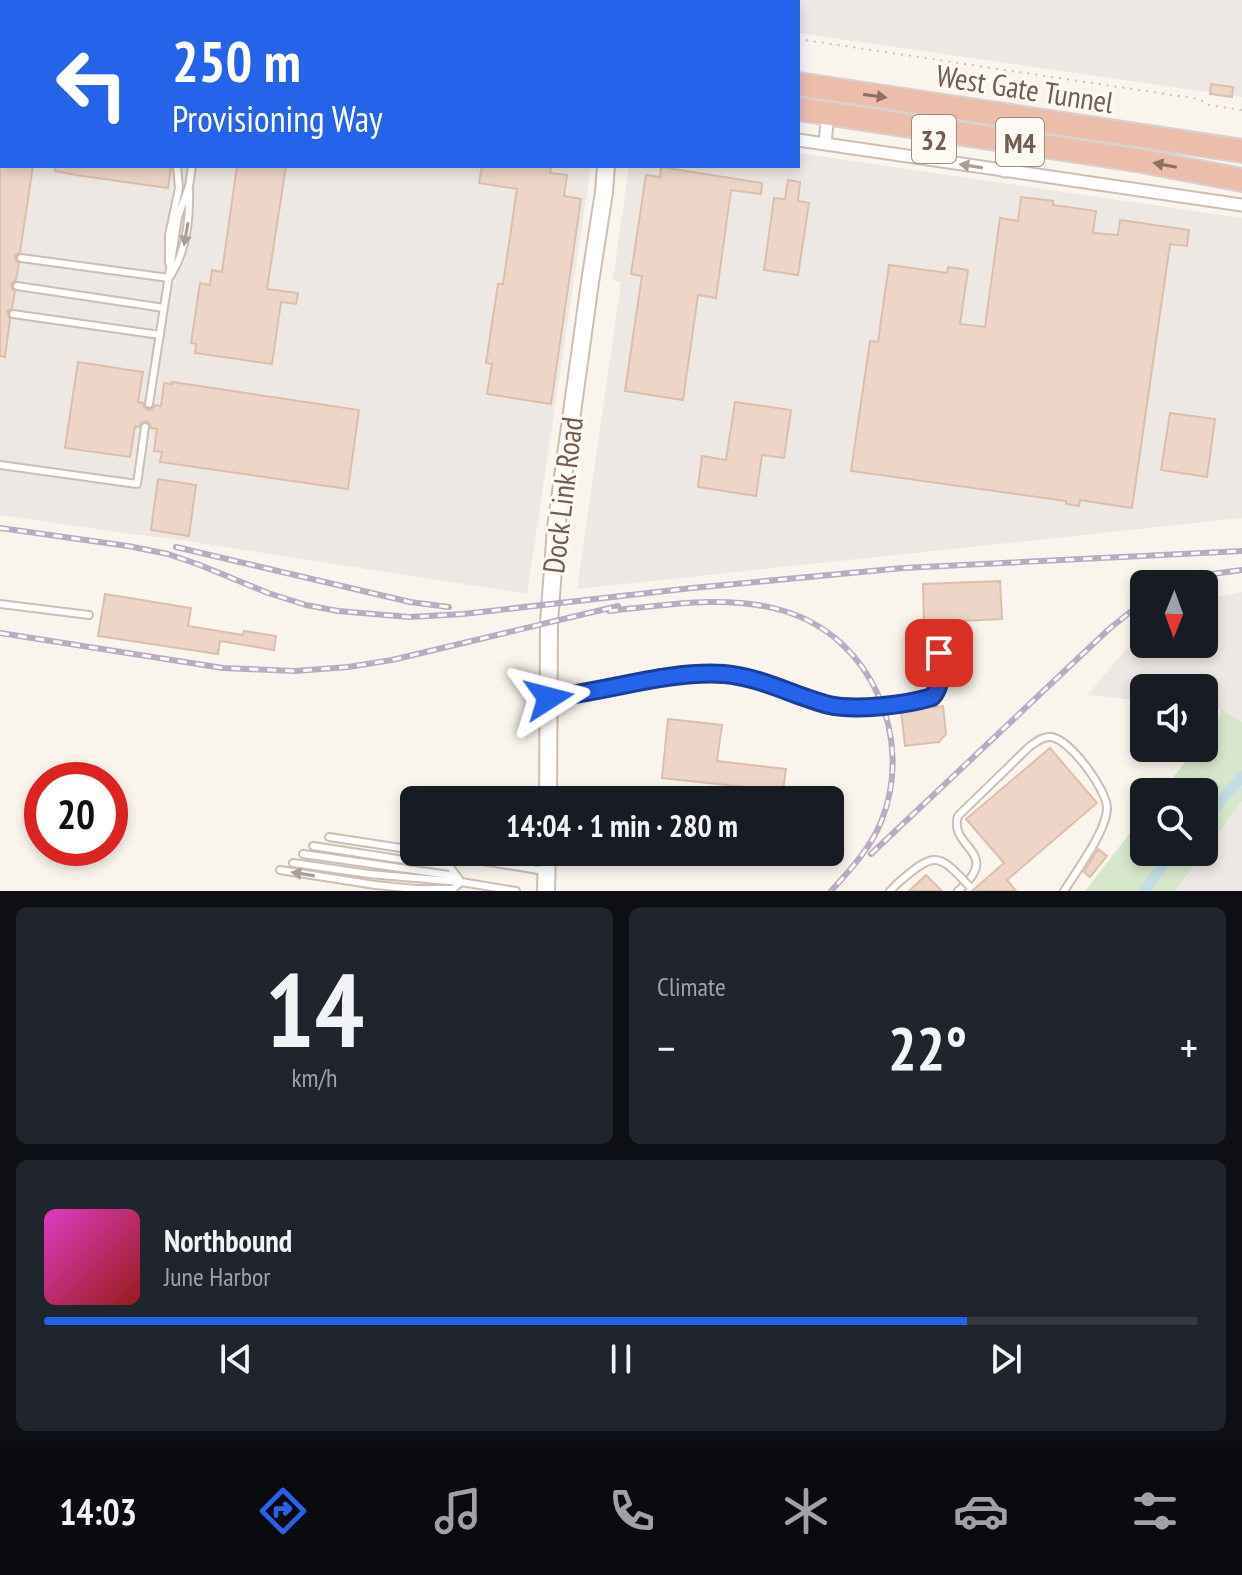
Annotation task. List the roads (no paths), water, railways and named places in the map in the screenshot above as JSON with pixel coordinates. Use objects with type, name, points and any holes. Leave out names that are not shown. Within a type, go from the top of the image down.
[{"type":"highway","name":"West Gate Tunnel","points":[[800,84],[1242,151]]},
{"type":"highway","name":"West Gate Tunnel","points":[[800,109],[1142,161],[1242,180]]},
{"type":"main road","name":"32","points":[[800,118],[1071,160]]},
{"type":"main road","name":"Dock Link Road","points":[[548,786],[550,605],[556,528],[606,168]]},
{"type":"main road","name":"Dock Link Road","points":[[604,192],[619,168]]},
{"type":"main road","points":[[546,891],[547,866]]},
{"type":"street","points":[[825,144],[827,122]]},
{"type":"street","points":[[800,140],[1242,205]]},
{"type":"street","points":[[1004,171],[1009,150]]},
{"type":"lane","points":[[169,278],[169,235],[179,183],[177,168]]},
{"type":"lane","points":[[149,404],[178,217],[192,168]]},
{"type":"lane","points":[[21,258],[169,278]]},
{"type":"lane","points":[[17,286],[164,308]]},
{"type":"lane","points":[[13,314],[160,335]]},
{"type":"lane","points":[[0,465],[137,484],[145,427]]},
{"type":"lane","points":[[0,604],[89,615]]},
{"type":"lane","points":[[549,698],[714,674],[753,680],[829,704],[849,707],[883,705],[932,697],[940,683],[939,653]]},
{"type":"lane","points":[[958,891],[967,883],[976,863],[976,856],[956,828],[958,816],[1037,740],[1052,737],[1064,742],[1077,757],[1100,787],[1107,807],[1102,826],[1064,891]]},
{"type":"lane","points":[[329,837],[400,848]]},
{"type":"lane","points":[[313,846],[450,867],[461,882]]},
{"type":"lane","points":[[303,854],[449,875],[461,882]]},
{"type":"lane","points":[[890,891],[920,865],[937,859],[952,866],[969,886]]},
{"type":"lane","points":[[293,863],[516,891]]},
{"type":"lane","points":[[513,866],[547,872]]},
{"type":"lane","points":[[280,870],[416,889],[453,889],[461,882]]},
{"type":"waterway","points":[[1218,804],[1242,776]]},
{"type":"waterway","points":[[1144,891],[1163,866]]},
{"type":"railway","points":[[0,528],[168,554],[306,605],[409,617],[903,568],[1242,551]]},
{"type":"railway","points":[[176,547],[410,602],[449,607]]},
{"type":"railway","points":[[1218,573],[1242,570]]},
{"type":"railway","points":[[609,611],[697,602],[763,606],[815,624],[841,643],[862,667],[878,695],[888,726],[893,758],[890,790],[881,822],[871,841],[831,891]]},
{"type":"railway","points":[[0,633],[223,668],[295,671],[392,660],[618,606]]},
{"type":"railway","points":[[871,854],[1130,612]]}]
